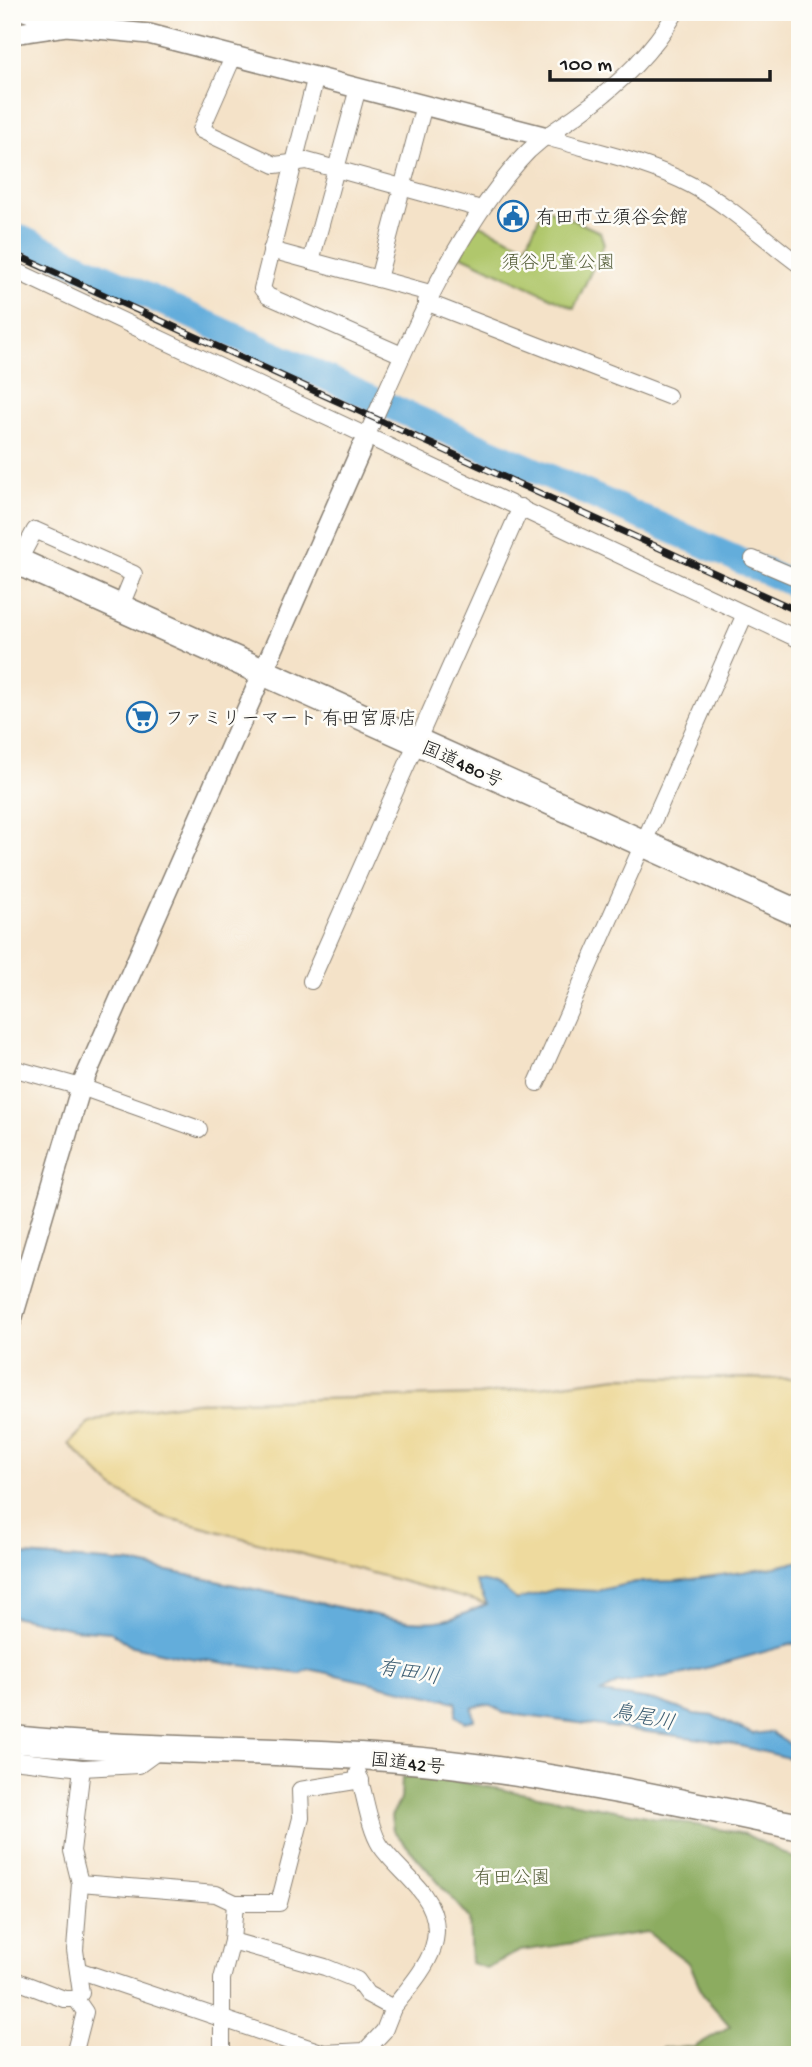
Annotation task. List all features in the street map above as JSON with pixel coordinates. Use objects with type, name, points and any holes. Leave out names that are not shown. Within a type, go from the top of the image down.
[{"type":"highway","name":"国道480号","points":[[15,561],[800,914]]},
{"type":"highway","name":"国道42号","points":[[12,1739],[79,1746],[163,1747],[356,1768],[388,1758],[537,1777],[800,1826]]},
{"type":"street","points":[[23,12],[66,26],[149,34],[234,55],[542,136],[656,171],[691,185],[727,207],[797,258]]},
{"type":"street","points":[[12,1320],[81,1087],[428,297],[481,209],[542,136],[578,115],[632,69],[676,12]]},
{"type":"street","points":[[12,34],[66,26]]},
{"type":"street","points":[[234,55],[201,130],[275,165],[307,161],[481,209]]},
{"type":"street","points":[[316,76],[262,285],[265,294],[402,355]]},
{"type":"street","points":[[312,261],[358,88]]},
{"type":"street","points":[[377,279],[424,105]]},
{"type":"street","points":[[271,250],[377,279],[428,297],[668,396]]},
{"type":"street","points":[[12,269],[364,440],[521,507],[800,640]]},
{"type":"street","points":[[310,981],[521,507]]},
{"type":"street","points":[[15,561],[35,530],[134,574],[120,608]]},
{"type":"street","points":[[753,559],[800,579]]},
{"type":"street","points":[[537,1083],[746,614]]},
{"type":"street","points":[[12,1068],[81,1087],[199,1129]]},
{"type":"street","points":[[12,1760],[82,1768],[139,1765],[163,1747]]},
{"type":"street","points":[[12,1979],[64,1999],[76,1998],[81,1993],[75,1950],[80,1883],[72,1852],[83,1783],[82,1768]]},
{"type":"street","points":[[78,1970],[189,2005],[223,2021],[324,2053],[354,2053],[365,2051],[384,2031],[393,2008],[429,1961],[435,1947],[435,1930],[424,1895],[381,1846],[373,1831],[369,1806],[356,1768],[300,1790],[301,1818],[279,1903],[235,1903],[216,1894],[80,1883]]},
{"type":"street","points":[[222,2055],[222,1979],[232,1941],[235,1903]]},
{"type":"street","points":[[232,1941],[336,1971],[357,1980],[368,1994],[393,2008]]},
{"type":"street","points":[[74,2055],[85,2012],[76,1998]]},
{"type":"green space","name":"須谷児童公園","points":[[544,207],[600,232],[604,244],[574,308],[460,255],[478,224],[526,246]]},
{"type":"green space","name":"有田公園","points":[[423,1775],[745,1834],[800,1861],[800,2055],[650,2055],[662,2048],[694,2047],[730,2026],[703,1995],[690,1964],[647,1932],[520,1951],[486,1968],[471,1963],[469,1918],[393,1830],[391,1816],[401,1799],[402,1777]]},
{"type":"sand","points":[[618,1377],[800,1379],[800,1574],[486,1630],[487,1604],[161,1516],[112,1487],[69,1444],[88,1424],[114,1414],[195,1402],[478,1395]]},
{"type":"water","points":[[12,1554],[131,1563],[399,1620],[424,1622],[454,1617],[487,1604],[475,1581],[498,1586],[516,1600],[556,1589],[596,1591],[636,1582],[677,1581],[771,1568],[800,1561],[800,1642],[684,1674],[617,1684],[601,1693],[658,1701],[694,1714],[714,1716],[753,1734],[770,1732],[800,1751],[800,1761],[724,1742],[503,1713],[488,1705],[472,1708],[474,1720],[464,1722],[456,1716],[456,1702],[309,1669],[300,1674],[177,1656],[129,1645],[111,1632],[73,1629],[12,1616]]},
{"type":"waterway","points":[[12,234],[373,399],[800,587]]},
{"type":"railway","points":[[12,253],[800,612]]},
{"type":"place","name":"有田市立須谷会館","points":[[513,216]]},
{"type":"place","name":"ファミリーマート 有田宮原店","points":[[142,717]]},
{"type":"water label","name":"有田川","points":[[409,1671]]},
{"type":"water label","name":"鳥尾川","points":[[644,1716]]}]
